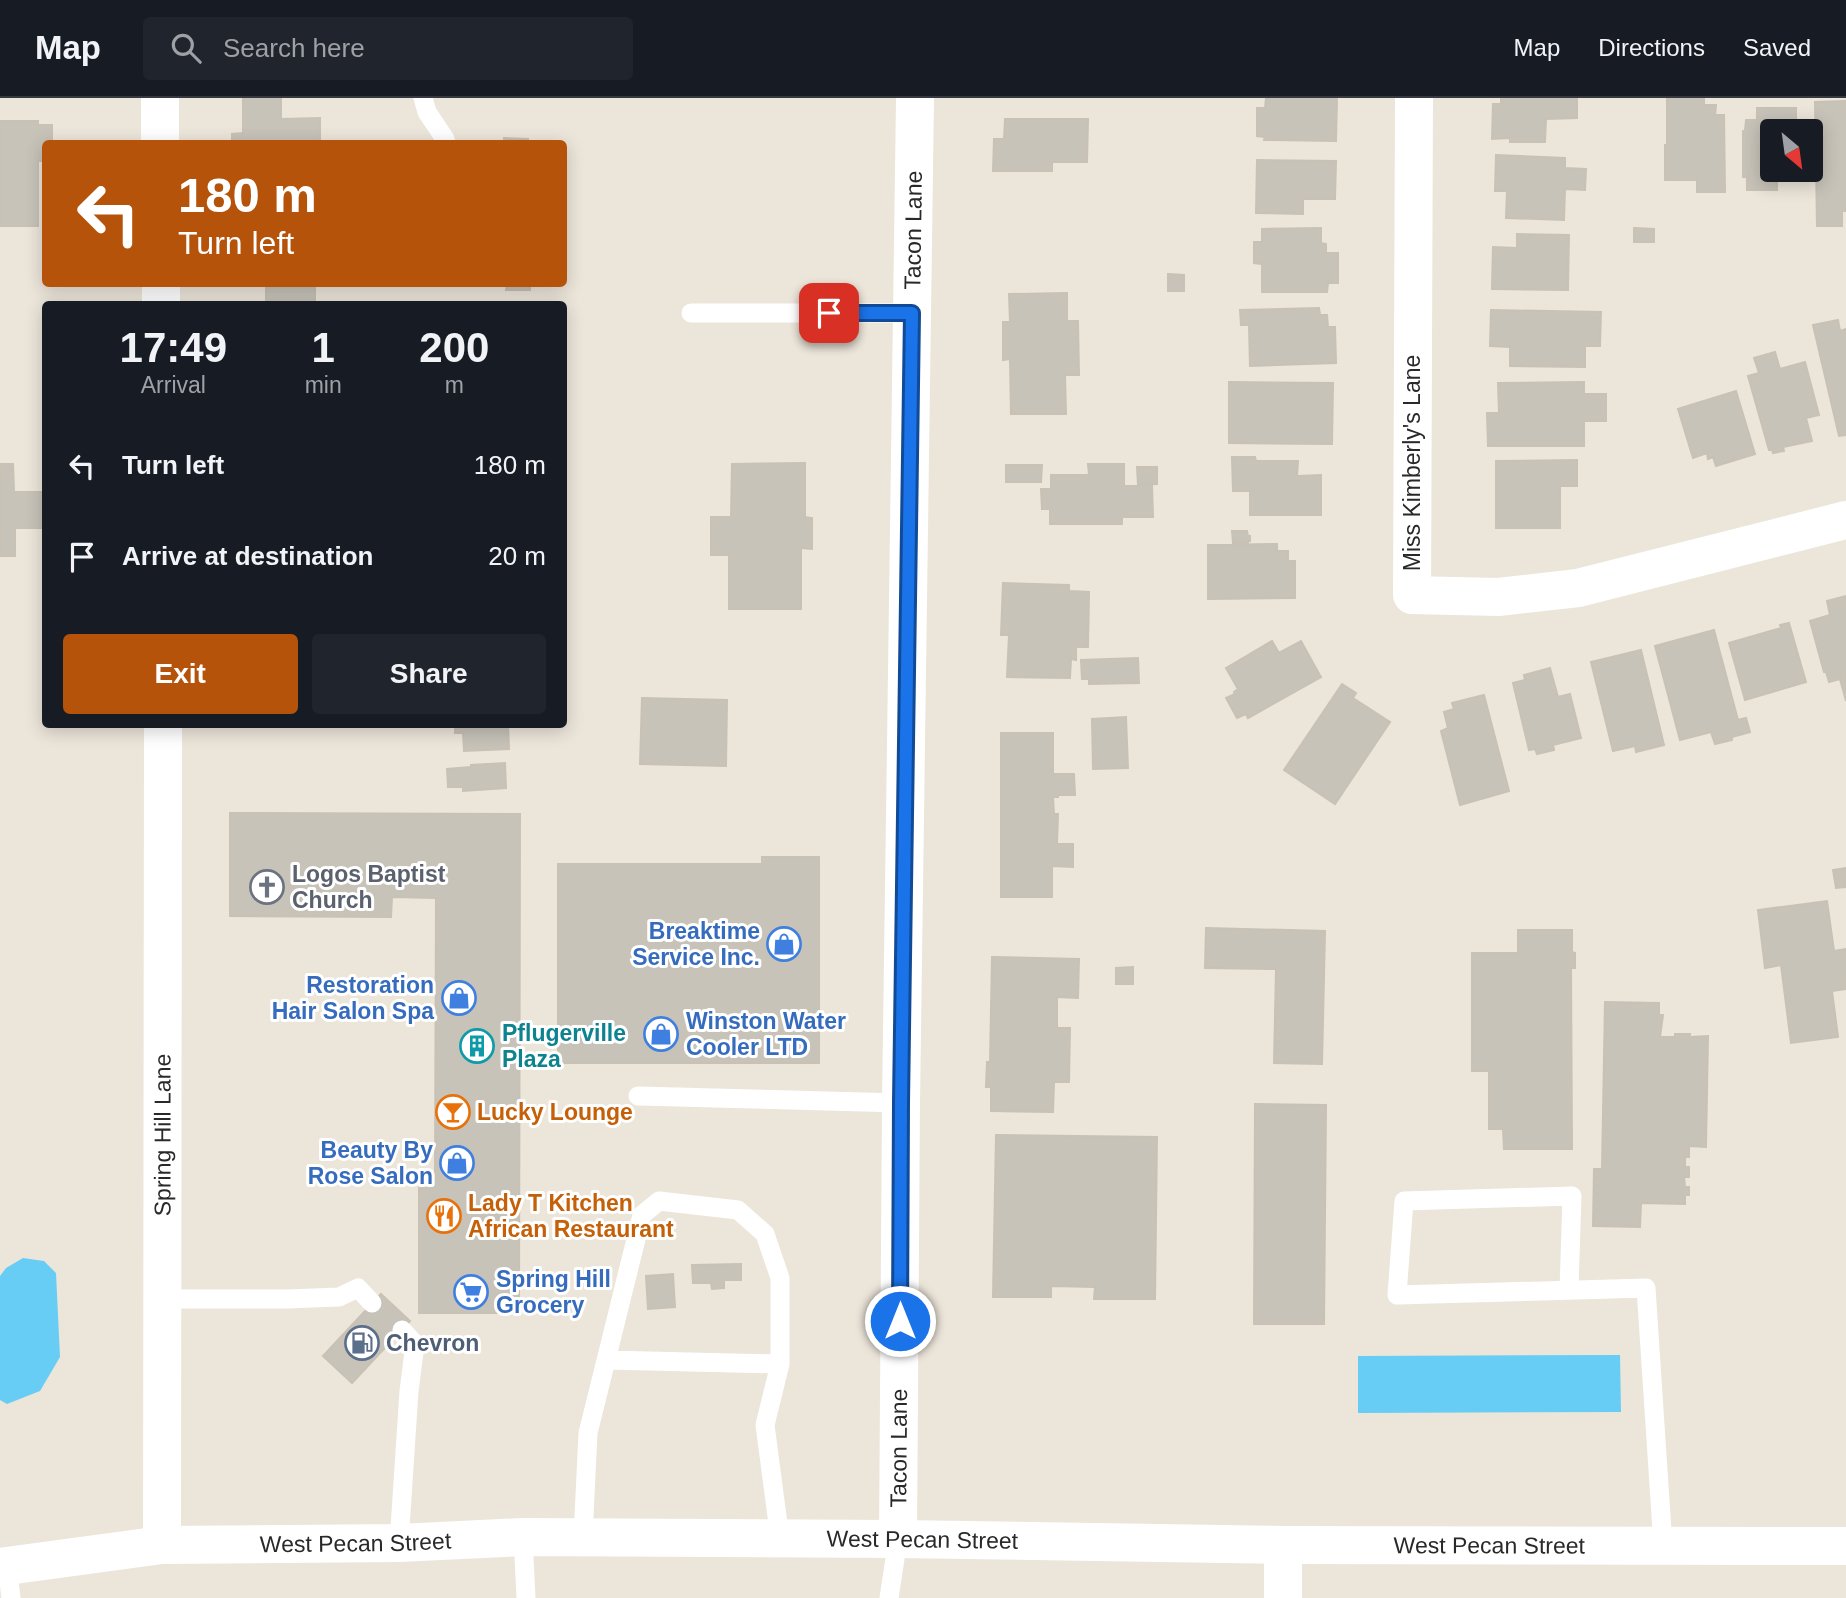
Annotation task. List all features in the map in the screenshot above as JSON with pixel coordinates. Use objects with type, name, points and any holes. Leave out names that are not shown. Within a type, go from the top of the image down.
[{"type":"street","points":[[160,98],[160,140]]},
{"type":"street","name":"Tacon Lane","points":[[898,1539],[901,1102],[915,98]]},
{"type":"street","name":"Miss Kimberly's Lane","points":[[1413,98],[1412,595],[1498,597],[1578,588],[1846,520]]},
{"type":"street","name":"Spring Hill Lane","points":[[162,1545],[163,728]]},
{"type":"street","name":"West Pecan Street","points":[[6,1577],[162,1545],[399,1543],[523,1537],[1283,1545],[1846,1546]]},
{"type":"street","points":[[1283,1545],[1283,1598]]},
{"type":"lane","points":[[423,98],[427,112],[445,140]]},
{"type":"lane","points":[[691,313],[912,313]]},
{"type":"lane","points":[[638,1096],[901,1102]]},
{"type":"lane","points":[[1569,1290],[1572,1196],[1404,1201],[1397,1295],[1569,1290],[1646,1287],[1663,1546]]},
{"type":"lane","points":[[583,1538],[588,1433],[642,1215],[659,1200],[738,1210],[765,1234],[780,1278],[780,1364],[765,1425],[780,1539]]},
{"type":"lane","points":[[162,1299],[340,1297],[358,1288],[372,1303]]},
{"type":"lane","points":[[399,1543],[409,1391],[415,1344],[402,1330]]},
{"type":"lane","points":[[607,1360],[780,1364]]},
{"type":"lane","points":[[523,1537],[526,1598]]},
{"type":"lane","points":[[889,1598],[898,1539]]},
{"type":"water","points":[[23,1258],[44,1261],[56,1273],[60,1357],[40,1391],[7,1404],[0,1400],[0,1276],[6,1268]]},
{"type":"water","points":[[1620,1355],[1621,1412],[1358,1413],[1358,1356]]},
{"type":"building","points":[[243,98],[281,98],[281,119],[320,118],[320,140],[232,140],[232,134],[243,133]]},
{"type":"building","points":[[1266,98],[1337,98],[1336,141],[1264,140],[1265,137],[1257,136],[1257,108],[1265,108]]},
{"type":"building","points":[[1501,98],[1577,98],[1577,118],[1546,119],[1545,142],[1492,139],[1493,104],[1501,104]]},
{"type":"building","points":[[1667,98],[1704,98],[1704,105],[1716,105],[1715,115],[1724,115],[1725,192],[1697,192],[1697,180],[1665,180]]},
{"type":"building","points":[[1846,101],[1846,211],[1842,211],[1842,226],[1817,226],[1816,182],[1824,182],[1824,119],[1815,119],[1815,102]]},
{"type":"building","points":[[1757,108],[1796,108],[1796,119],[1760,119],[1760,182],[1777,182],[1777,190],[1747,190],[1747,177],[1743,177],[1743,131],[1746,120],[1757,120]]},
{"type":"building","points":[[1005,119],[1088,119],[1087,162],[1052,162],[1052,171],[993,171],[994,139],[1004,139]]},
{"type":"building","points":[[0,121],[38,121],[38,125],[52,125],[52,140],[42,140],[42,161],[38,161],[38,226],[0,226]]},
{"type":"building","points":[[504,138],[528,139],[528,140]]},
{"type":"building","points":[[1496,155],[1565,158],[1565,168],[1586,169],[1585,190],[1565,189],[1564,220],[1506,218],[1507,191],[1495,191]]},
{"type":"building","points":[[1257,160],[1336,161],[1335,199],[1303,199],[1303,214],[1256,213]]},
{"type":"building","points":[[1321,228],[1321,243],[1326,244],[1326,253],[1338,253],[1338,283],[1328,283],[1327,292],[1262,292],[1262,264],[1254,263],[1254,242],[1262,242],[1262,229]]},
{"type":"building","points":[[1634,228],[1654,229],[1654,242],[1634,242]]},
{"type":"building","points":[[1517,234],[1569,235],[1568,290],[1492,289],[1493,247],[1517,248]]},
{"type":"building","points":[[1168,274],[1184,275],[1184,291],[1168,291]]},
{"type":"building","points":[[266,287],[315,287],[315,301],[266,301]]},
{"type":"building","points":[[506,287],[530,287],[530,290],[506,290]]},
{"type":"building","points":[[1067,293],[1067,321],[1078,321],[1079,375],[1065,375],[1066,414],[1011,414],[1010,359],[1003,360],[1003,322],[1010,322],[1009,294]]},
{"type":"building","points":[[1319,308],[1320,315],[1327,315],[1328,327],[1335,327],[1336,363],[1250,366],[1249,325],[1241,325],[1240,310]]},
{"type":"building","points":[[1491,310],[1601,312],[1600,346],[1585,346],[1585,367],[1510,366],[1510,347],[1490,346]]},
{"type":"building","points":[[1838,320],[1840,331],[1846,329],[1846,435],[1839,436],[1813,325]]},
{"type":"building","points":[[1775,352],[1780,369],[1805,362],[1819,415],[1806,418],[1812,441],[1783,447],[1784,451],[1773,453],[1769,450],[1748,376],[1759,373],[1754,358]]},
{"type":"building","points":[[1229,382],[1333,383],[1332,444],[1229,443]]},
{"type":"building","points":[[1584,382],[1584,394],[1606,394],[1606,421],[1584,421],[1584,446],[1488,446],[1487,413],[1499,413],[1498,383]]},
{"type":"building","points":[[1736,391],[1755,454],[1716,466],[1713,457],[1708,459],[1707,453],[1693,458],[1678,409]]},
{"type":"building","points":[[1232,457],[1255,457],[1256,461],[1298,461],[1297,476],[1321,475],[1321,515],[1250,515],[1250,491],[1233,491]]},
{"type":"building","points":[[1577,460],[1577,486],[1560,486],[1560,528],[1496,528],[1496,461]]},
{"type":"building","points":[[805,463],[805,517],[812,518],[812,549],[801,548],[801,609],[729,609],[729,555],[711,555],[711,517],[731,517],[732,464]]},
{"type":"building","points":[[0,464],[13,464],[14,492],[42,492],[42,528],[15,528],[15,556],[0,556]]},
{"type":"building","points":[[1088,464],[1124,464],[1124,486],[1152,485],[1153,517],[1122,517],[1122,524],[1050,524],[1050,509],[1042,509],[1041,489],[1051,489],[1051,475],[1089,475]]},
{"type":"building","points":[[1006,465],[1042,465],[1041,482],[1006,482]]},
{"type":"building","points":[[1137,467],[1157,467],[1157,484],[1138,485]]},
{"type":"building","points":[[1232,531],[1247,531],[1250,541],[1233,543]]},
{"type":"building","points":[[1277,544],[1277,551],[1288,551],[1288,561],[1295,561],[1295,598],[1208,599],[1208,545]]},
{"type":"building","points":[[1003,583],[1069,585],[1069,591],[1089,592],[1088,647],[1076,647],[1076,660],[1071,659],[1070,678],[1007,677],[1009,635],[1001,635]]},
{"type":"building","points":[[1846,596],[1846,701],[1840,679],[1829,682],[1824,672],[1810,621],[1830,615],[1827,601]]},
{"type":"building","points":[[1789,623],[1806,682],[1745,700],[1729,643],[1781,628],[1780,625]]},
{"type":"building","points":[[1714,630],[1738,720],[1746,718],[1750,732],[1715,744],[1711,732],[1680,740],[1655,646]]},
{"type":"building","points":[[1272,641],[1279,653],[1301,641],[1321,677],[1248,718],[1246,714],[1237,718],[1226,698],[1235,694],[1238,689],[1226,668]]},
{"type":"building","points":[[1641,650],[1664,745],[1636,752],[1635,746],[1613,751],[1591,662]]},
{"type":"building","points":[[1138,658],[1139,683],[1089,684],[1089,679],[1082,679],[1081,660]]},
{"type":"building","points":[[1550,668],[1558,697],[1570,694],[1581,738],[1553,745],[1554,750],[1537,754],[1535,749],[1529,750],[1513,683],[1525,680],[1524,675]]},
{"type":"building","points":[[1342,684],[1356,693],[1353,698],[1390,722],[1335,804],[1284,770]]},
{"type":"building","points":[[1484,695],[1509,791],[1460,805],[1441,731],[1448,728],[1444,712],[1454,709],[1452,703]]},
{"type":"building","points":[[642,698],[727,700],[726,766],[640,764]]},
{"type":"building","points":[[1126,717],[1128,768],[1093,769],[1092,719]]},
{"type":"building","points":[[455,728],[508,728],[509,749],[464,751],[463,733],[455,733]]},
{"type":"building","points":[[1001,733],[1053,733],[1053,774],[1074,774],[1075,795],[1053,797],[1054,814],[1058,814],[1057,844],[1073,844],[1073,867],[1052,866],[1052,897],[1001,897]]},
{"type":"building","points":[[505,763],[506,788],[463,791],[463,787],[448,787],[447,769]]},
{"type":"building","name":"Pflugerville Plaza","points":[[230,813],[520,814],[519,1313],[419,1313],[419,1176],[435,1176],[436,898],[392,897],[391,917],[230,916]]},
{"type":"building","points":[[762,857],[819,857],[819,1063],[558,1063],[558,864],[762,864]]},
{"type":"building","points":[[1846,868],[1846,887],[1836,888],[1833,870]]},
{"type":"building","points":[[1827,901],[1834,951],[1846,949],[1846,989],[1832,991],[1838,1037],[1791,1043],[1781,965],[1765,968],[1758,910]]},
{"type":"building","points":[[1206,928],[1325,931],[1322,1064],[1274,1063],[1276,969],[1205,968]]},
{"type":"building","points":[[1518,930],[1572,930],[1575,968],[1571,968],[1572,1149],[1504,1149],[1503,1129],[1489,1129],[1489,1071],[1472,1071],[1472,953],[1518,953]]},
{"type":"building","points":[[992,957],[1079,959],[1078,998],[1057,997],[1057,1028],[1070,1028],[1069,1082],[1054,1082],[1053,1112],[991,1111],[991,1087],[986,1087],[987,1062],[990,1062]]},
{"type":"building","points":[[1133,967],[1133,984],[1116,984],[1116,968]]},
{"type":"building","points":[[1605,1002],[1659,1003],[1659,1015],[1663,1015],[1660,1037],[1675,1037],[1675,1034],[1708,1036],[1706,1147],[1689,1146],[1689,1157],[1685,1157],[1689,1177],[1684,1177],[1685,1187],[1689,1187],[1689,1195],[1685,1195],[1685,1204],[1641,1203],[1640,1227],[1593,1226],[1594,1169],[1602,1169]]},
{"type":"building","points":[[1255,1104],[1326,1105],[1324,1324],[1254,1324]]},
{"type":"building","points":[[996,1135],[1157,1137],[1155,1299],[1094,1299],[1095,1287],[1051,1286],[1051,1297],[993,1297]]},
{"type":"building","points":[[741,1264],[741,1280],[724,1280],[724,1288],[712,1289],[711,1283],[693,1283],[692,1265]]},
{"type":"building","points":[[673,1274],[675,1307],[648,1309],[646,1276]]},
{"type":"building","name":"Chevron","points":[[381,1294],[410,1321],[352,1383],[323,1356]]},
{"type":"place","name":"Logos Baptist Church","points":[[267,887]]},
{"type":"place","name":"Breaktime Service Inc.","points":[[784,944]]},
{"type":"place","name":"Restoration Hair Salon Spa","points":[[459,998]]},
{"type":"place","name":"Winston Water Cooler LTD","points":[[661,1034]]},
{"type":"place","name":"Pflugerville Plaza","points":[[477,1046]]},
{"type":"place","name":"Lucky Lounge","points":[[453,1112]]},
{"type":"place","name":"Beauty By Rose Salon","points":[[457,1163]]},
{"type":"place","name":"Lady T Kitchen African Restaurant","points":[[444,1216]]},
{"type":"place","name":"Spring Hill Grocery","points":[[471,1292]]},
{"type":"place","name":"Chevron","points":[[362,1343]]},
{"type":"route","points":[[829,313],[912,313],[900,1321]]}]
